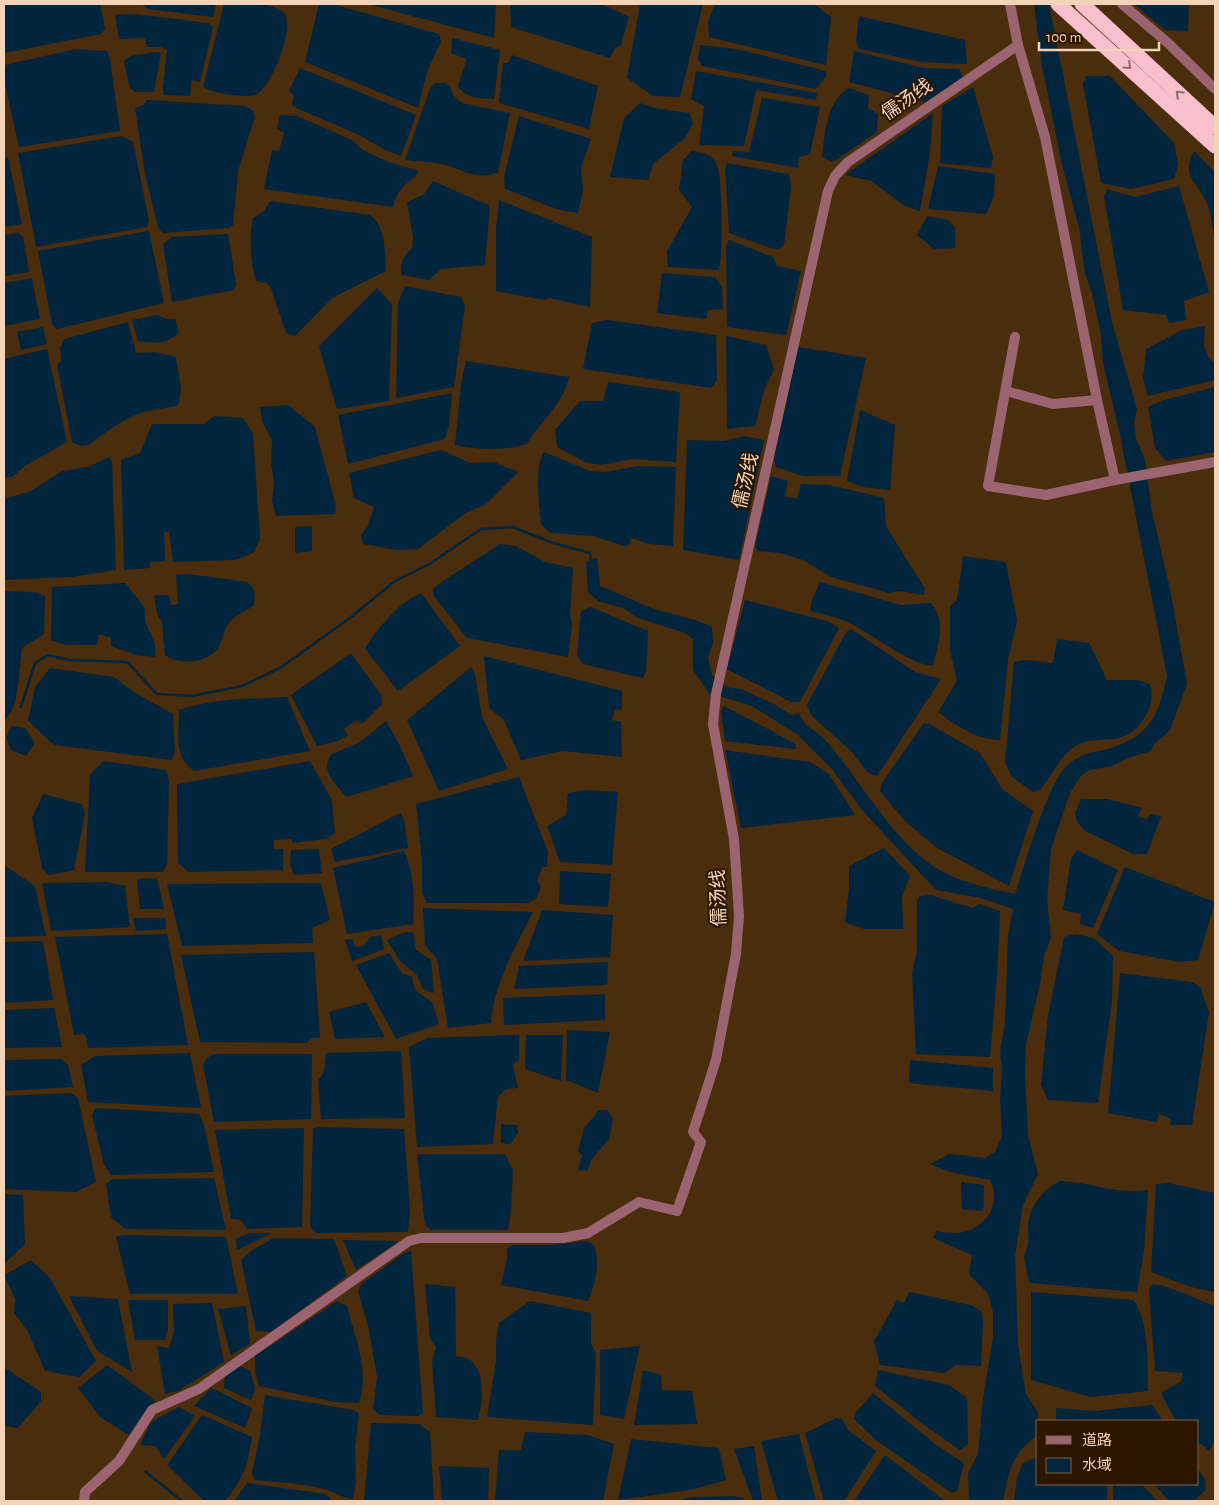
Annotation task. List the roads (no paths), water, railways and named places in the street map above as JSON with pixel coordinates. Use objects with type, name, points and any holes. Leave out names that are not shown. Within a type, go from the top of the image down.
[{"type":"highway","points":[[1058,4],[1215,146]]},
{"type":"highway","points":[[1082,4],[1215,126]]},
{"type":"street","points":[[1010,4],[1018,45],[1045,137],[1097,400],[1115,480]]},
{"type":"street","points":[[1122,4],[1168,43],[1215,89]]},
{"type":"street","name":"儒汤线","points":[[84,1501],[85,1492],[118,1461],[152,1410],[199,1389],[409,1241],[421,1238],[563,1238],[588,1234],[638,1202],[677,1212],[701,1142],[693,1132],[716,1060],[736,954],[739,916],[734,839],[713,724],[716,694],[828,191],[835,176],[848,162],[1018,45]]},
{"type":"street","points":[[1015,337],[988,486],[1046,496],[1115,480],[1215,462]]},
{"type":"street","points":[[1006,391],[1053,404],[1097,400]]},
{"type":"water","points":[[4,4],[100,4],[105,29],[101,34],[4,53]]},
{"type":"water","points":[[142,4],[216,4],[213,17],[147,9]]},
{"type":"water","points":[[224,4],[263,4],[277,8],[283,12],[287,19],[285,41],[276,66],[264,87],[259,93],[254,95],[231,95],[203,87]]},
{"type":"water","points":[[319,4],[332,4],[439,34],[441,41],[427,72],[418,108],[305,62]]},
{"type":"water","points":[[368,4],[496,4],[494,38]]},
{"type":"water","points":[[510,4],[602,4],[629,17],[621,45],[615,48],[610,58],[511,27]]},
{"type":"water","points":[[640,4],[703,4],[680,97],[653,96],[627,78]]},
{"type":"water","points":[[715,4],[814,4],[831,17],[826,65],[709,37],[708,22]]},
{"type":"water","points":[[1034,4],[1049,4],[1112,322],[1137,409],[1134,423],[1136,438],[1145,460],[1152,512],[1170,589],[1187,684],[1170,730],[1154,744],[1151,751],[1128,758],[1112,766],[1089,770],[1080,777],[1070,793],[1051,849],[1047,899],[1051,938],[1044,956],[1040,984],[1026,1045],[1025,1073],[1028,1135],[1038,1174],[1023,1205],[1015,1256],[1018,1345],[1026,1394],[1038,1412],[1036,1437],[1017,1456],[1007,1480],[1003,1501],[969,1501],[968,1473],[978,1454],[983,1398],[993,1338],[993,1312],[988,1294],[969,1274],[972,1255],[933,1238],[936,1231],[948,1233],[966,1232],[982,1223],[992,1208],[993,1190],[990,1180],[950,1172],[930,1164],[949,1154],[985,1158],[995,1152],[1002,1136],[1000,1099],[1002,1070],[1000,1052],[1005,1022],[1008,936],[1013,909],[981,898],[936,890],[862,810],[831,768],[798,735],[752,706],[709,693],[693,670],[693,639],[685,633],[638,618],[623,608],[598,601],[588,592],[586,562],[597,558],[600,586],[654,609],[695,620],[712,627],[713,642],[708,658],[712,675],[723,685],[743,690],[774,704],[791,715],[799,713],[808,726],[830,745],[881,814],[904,841],[930,864],[960,879],[1015,894],[1044,807],[1059,776],[1070,763],[1079,758],[1118,745],[1141,733],[1155,715],[1164,691],[1167,676],[1120,435],[1103,363],[1101,335],[1092,293],[1085,274],[1079,227],[1062,165],[1042,66]]},
{"type":"water","points":[[1134,4],[1189,4],[1188,31],[1165,30]]},
{"type":"water","points":[[135,14],[208,23],[213,27],[200,82],[192,80],[190,96],[164,95],[167,50],[161,47],[147,47],[145,38],[119,39],[115,15]]},
{"type":"water","points":[[859,16],[965,40],[967,64],[921,62],[859,49],[856,40]]},
{"type":"water","points":[[452,38],[500,50],[494,99],[469,96],[458,86],[467,59],[451,53]]},
{"type":"water","points":[[700,45],[737,49],[826,71],[826,77],[816,89],[702,66],[698,59]]},
{"type":"water","points":[[76,49],[107,51],[110,59],[120,131],[19,147],[4,80],[4,65]]},
{"type":"water","points":[[854,51],[924,68],[959,69],[963,78],[925,102],[849,82]]},
{"type":"water","points":[[155,52],[161,53],[154,92],[134,92],[129,85],[124,61],[131,56]]},
{"type":"water","points":[[512,55],[598,86],[589,129],[499,103],[503,63],[508,63]]},
{"type":"water","points":[[300,68],[416,115],[401,156],[385,150],[359,135],[292,106],[294,95],[289,91]]},
{"type":"water","points":[[696,71],[817,93],[816,100],[756,90],[744,146],[699,145],[704,106],[691,99]]},
{"type":"water","points":[[1086,76],[1110,76],[1174,143],[1178,165],[1174,179],[1131,189],[1101,183],[1083,84]]},
{"type":"water","points":[[435,83],[445,83],[450,86],[454,97],[462,103],[510,113],[498,173],[474,175],[437,163],[405,160],[430,88]]},
{"type":"water","points":[[973,87],[993,157],[991,168],[940,163],[942,106]]},
{"type":"water","points":[[849,88],[869,95],[868,108],[878,114],[877,132],[833,162],[822,157],[828,118],[836,101]]},
{"type":"water","points":[[762,98],[820,107],[810,154],[799,157],[798,168],[732,156],[733,151],[749,152]]},
{"type":"water","points":[[147,100],[245,106],[252,110],[255,116],[238,171],[233,225],[229,228],[163,233],[158,227],[145,174],[135,108],[143,105]]},
{"type":"water","points":[[640,103],[655,108],[689,113],[693,123],[685,138],[653,164],[648,180],[610,177],[624,118]]},
{"type":"water","points":[[933,113],[930,153],[920,211],[905,206],[871,181],[845,175]]},
{"type":"water","points":[[280,115],[297,116],[352,140],[363,150],[386,161],[418,171],[416,176],[401,189],[393,207],[264,189],[272,150],[279,151],[284,133],[277,129]]},
{"type":"water","points":[[519,116],[591,139],[581,167],[583,190],[578,213],[550,207],[505,189],[504,177]]},
{"type":"water","points":[[122,136],[133,142],[149,220],[147,227],[36,247],[18,153]]},
{"type":"water","points":[[692,151],[713,158],[719,173],[722,218],[719,270],[668,267],[667,251],[692,207],[679,190],[683,160]]},
{"type":"water","points":[[1194,151],[1215,172],[1215,246],[1209,208],[1190,173],[1190,160]]},
{"type":"water","points":[[8,157],[22,224],[4,227],[4,158]]},
{"type":"water","points":[[727,163],[789,174],[791,187],[784,245],[779,249],[770,248],[729,233],[725,168]]},
{"type":"water","points":[[938,166],[995,174],[994,197],[986,214],[928,209]]},
{"type":"water","points":[[433,181],[490,206],[485,265],[441,269],[429,280],[402,275],[401,267],[405,257],[412,248],[413,237],[407,202],[424,194]]},
{"type":"water","points":[[1179,186],[1209,292],[1184,301],[1186,320],[1169,323],[1166,315],[1123,310],[1104,196],[1107,189],[1135,197]]},
{"type":"water","points":[[499,200],[592,237],[590,307],[549,298],[544,300],[496,291],[496,228]]},
{"type":"water","points":[[270,201],[370,215],[379,226],[384,240],[386,271],[332,298],[295,336],[286,333],[271,288],[267,283],[256,281],[252,265],[253,218],[264,211]]},
{"type":"water","points":[[927,216],[948,220],[955,228],[955,248],[934,249],[917,235]]},
{"type":"water","points":[[149,231],[164,303],[57,329],[52,324],[38,251]]},
{"type":"water","points":[[18,233],[23,237],[29,272],[4,276],[4,235]]},
{"type":"water","points":[[228,234],[236,284],[234,290],[172,302],[163,244],[172,237]]},
{"type":"water","points":[[729,240],[773,257],[777,266],[801,271],[786,335],[727,327],[726,246]]},
{"type":"water","points":[[662,273],[715,277],[722,287],[723,309],[708,310],[706,319],[657,313]]},
{"type":"water","points":[[32,278],[40,319],[4,326],[4,283]]},
{"type":"water","points":[[405,286],[461,297],[465,306],[454,387],[396,398],[398,303]]},
{"type":"water","points":[[377,288],[392,304],[389,401],[337,409],[319,346]]},
{"type":"water","points":[[157,315],[167,319],[175,319],[179,332],[165,341],[138,341],[132,320]]},
{"type":"water","points":[[607,320],[716,335],[717,380],[711,388],[583,369],[592,323]]},
{"type":"water","points":[[128,322],[136,353],[156,352],[176,357],[181,388],[179,404],[144,412],[129,418],[89,445],[81,446],[72,442],[57,365],[61,361],[60,348],[64,339]]},
{"type":"water","points":[[1205,326],[1204,346],[1209,359],[1215,362],[1215,380],[1148,396],[1143,379],[1146,349],[1182,330]]},
{"type":"water","points":[[43,327],[47,344],[21,350],[17,332]]},
{"type":"water","points":[[726,336],[766,345],[774,369],[764,390],[755,426],[727,429]]},
{"type":"water","points":[[798,347],[866,358],[840,476],[803,476],[776,467],[774,459]]},
{"type":"water","points":[[47,349],[67,442],[26,465],[12,477],[4,478],[4,359]]},
{"type":"water","points":[[466,361],[569,377],[557,404],[527,444],[500,449],[464,447],[455,445],[461,384]]},
{"type":"water","points":[[608,382],[680,392],[676,462],[633,459],[600,465],[585,462],[557,447],[555,430],[580,401],[603,401]]},
{"type":"water","points":[[1215,387],[1215,452],[1166,461],[1155,448],[1148,407],[1164,400]]},
{"type":"water","points":[[452,393],[449,425],[445,439],[348,464],[338,415]]},
{"type":"water","points":[[288,405],[315,427],[336,506],[335,514],[276,516],[272,501],[274,481],[271,464],[272,440],[262,421],[260,407]]},
{"type":"water","points":[[860,410],[895,425],[890,490],[862,487],[847,481]]},
{"type":"water","points":[[214,416],[243,418],[253,434],[260,539],[253,553],[234,560],[173,562],[169,532],[164,532],[165,561],[150,562],[150,568],[124,570],[121,460],[140,453],[152,424],[204,424]]},
{"type":"water","points":[[745,436],[764,440],[739,560],[683,550],[687,440],[724,441]]},
{"type":"water","points":[[441,450],[470,463],[494,462],[518,472],[486,504],[464,514],[418,549],[397,550],[363,544],[361,535],[368,526],[374,507],[354,498],[349,473]]},
{"type":"water","points":[[544,452],[590,471],[604,472],[638,466],[676,467],[673,546],[649,544],[631,538],[629,545],[623,546],[594,536],[550,533],[541,524],[538,497],[539,467]]},
{"type":"water","points":[[109,457],[112,461],[116,570],[71,577],[4,580],[4,499],[31,491],[62,471],[88,467]]},
{"type":"water","points":[[771,476],[788,481],[785,497],[797,498],[801,484],[829,485],[884,498],[886,526],[925,589],[924,595],[901,591],[889,593],[831,577],[803,560],[780,553],[758,551],[755,546]]},
{"type":"water","points":[[312,526],[312,551],[295,553],[295,527]]},
{"type":"water","points":[[500,544],[516,546],[545,562],[573,568],[570,614],[572,624],[568,657],[467,638],[433,595],[433,589],[440,583]]},
{"type":"water","points":[[963,556],[1006,562],[1017,621],[1008,660],[1000,740],[974,734],[959,727],[938,712],[957,681],[950,651],[950,606],[957,600]]},
{"type":"water","points":[[189,574],[247,582],[253,589],[255,598],[254,605],[234,617],[229,623],[220,645],[213,653],[200,660],[185,661],[165,655],[162,622],[157,614],[154,595],[169,595],[171,605],[178,604],[176,575]]},
{"type":"water","points":[[820,582],[901,605],[931,603],[936,610],[940,625],[939,641],[933,665],[915,661],[903,655],[848,622],[810,611],[812,600]]},
{"type":"water","points":[[125,583],[145,608],[145,621],[155,644],[155,657],[136,655],[111,646],[111,638],[99,634],[97,645],[66,645],[51,640],[52,587]]},
{"type":"water","points":[[4,591],[35,592],[45,596],[44,634],[22,648],[16,698],[9,715],[4,720]]},
{"type":"water","points":[[421,593],[460,646],[398,691],[365,649],[396,610],[412,597]]},
{"type":"water","points":[[745,600],[830,622],[839,628],[800,702],[791,702],[727,669]]},
{"type":"water","points":[[591,607],[648,631],[646,671],[643,678],[583,664],[577,656],[581,611]]},
{"type":"water","points":[[851,629],[915,672],[941,679],[877,776],[868,773],[851,751],[812,716],[807,705],[846,632]]},
{"type":"water","points":[[1057,639],[1089,643],[1107,680],[1137,680],[1150,684],[1151,700],[1145,717],[1134,730],[1119,738],[1084,742],[1074,747],[1060,761],[1041,789],[1033,792],[1012,777],[1005,762],[1014,662],[1026,660],[1053,663]]},
{"type":"water","points":[[351,653],[381,695],[382,704],[362,724],[357,720],[344,729],[348,735],[338,741],[317,746],[291,695]]},
{"type":"water","points":[[484,656],[622,691],[622,710],[615,709],[612,720],[621,722],[622,757],[562,751],[521,760],[504,720],[489,708]]},
{"type":"water","points":[[471,667],[475,675],[482,717],[508,769],[439,791],[407,720]]},
{"type":"water","points":[[50,668],[114,677],[132,691],[173,714],[175,751],[172,760],[54,745],[28,721],[35,687]]},
{"type":"water","points":[[287,697],[310,751],[194,771],[187,765],[180,751],[178,736],[179,710],[219,701]]},
{"type":"water","points":[[724,706],[796,744],[795,749],[725,741],[721,711]]},
{"type":"water","points":[[386,721],[400,746],[413,776],[347,797],[331,777],[327,766],[328,760],[332,754],[360,742]]},
{"type":"water","points":[[924,723],[980,753],[1002,789],[1033,811],[1009,886],[937,848],[905,821],[880,791],[881,784]]},
{"type":"water","points":[[12,726],[25,728],[35,743],[26,756],[11,750],[6,737]]},
{"type":"water","points":[[725,750],[810,762],[829,774],[855,815],[741,828]]},
{"type":"water","points":[[103,761],[166,770],[169,780],[167,864],[163,872],[85,872],[90,775]]},
{"type":"water","points":[[310,761],[332,800],[335,833],[326,839],[293,843],[291,839],[274,840],[274,849],[283,849],[283,870],[189,872],[178,863],[177,784]]},
{"type":"water","points":[[519,777],[548,852],[547,867],[542,867],[537,881],[541,886],[537,898],[529,903],[427,903],[422,893],[422,860],[416,804]]},
{"type":"water","points":[[583,790],[618,792],[612,865],[560,862],[547,826],[566,815],[568,793]]},
{"type":"water","points":[[43,794],[82,804],[85,814],[74,870],[49,875],[42,868],[32,818]]},
{"type":"water","points":[[1081,799],[1107,799],[1142,808],[1138,816],[1146,819],[1151,814],[1161,816],[1147,854],[1133,854],[1085,831],[1077,822],[1075,813]]},
{"type":"water","points":[[400,813],[404,819],[408,848],[335,862],[331,849]]},
{"type":"water","points":[[884,848],[910,876],[902,896],[903,929],[864,929],[845,922],[849,888],[849,866]]},
{"type":"water","points":[[319,849],[322,873],[294,875],[290,864],[291,850]]},
{"type":"water","points":[[1077,850],[1118,870],[1093,928],[1080,924],[1081,914],[1063,910],[1071,858]]},
{"type":"water","points":[[404,851],[410,868],[413,887],[413,924],[347,934],[333,868]]},
{"type":"water","points":[[4,865],[35,886],[46,936],[4,937]]},
{"type":"water","points":[[1125,867],[1215,902],[1198,960],[1180,962],[1119,951],[1097,934]]},
{"type":"water","points":[[560,871],[611,874],[608,907],[559,904]]},
{"type":"water","points":[[157,878],[164,909],[140,909],[137,879]]},
{"type":"water","points":[[107,882],[125,886],[130,927],[51,931],[42,883]]},
{"type":"water","points":[[321,883],[330,920],[312,928],[313,943],[182,946],[167,884]]},
{"type":"water","points":[[931,895],[973,908],[979,904],[1000,911],[997,977],[990,1057],[916,1054],[912,972],[917,951],[917,900],[920,896]]},
{"type":"water","points":[[423,908],[533,912],[501,980],[496,994],[491,1023],[448,1028],[437,959],[425,945]]},
{"type":"water","points":[[542,910],[613,915],[610,957],[523,961]]},
{"type":"water","points":[[133,918],[165,918],[166,929],[136,931]]},
{"type":"water","points":[[413,932],[416,950],[431,960],[434,993],[423,989],[417,975],[400,961],[387,940],[403,933]]},
{"type":"water","points":[[167,934],[188,1045],[88,1048],[85,1034],[74,1035],[55,937]]},
{"type":"water","points":[[1075,934],[1094,938],[1113,956],[1112,1001],[1098,1103],[1048,1100],[1041,1085],[1048,1015],[1064,937]]},
{"type":"water","points":[[381,935],[384,949],[352,961],[345,940],[352,939],[355,947],[363,946],[370,937]]},
{"type":"water","points":[[43,941],[53,1000],[4,1003],[4,942]]},
{"type":"water","points":[[314,952],[320,1038],[311,1038],[307,1043],[200,1042],[181,955]]},
{"type":"water","points":[[389,953],[402,973],[412,977],[415,990],[432,1002],[439,1024],[396,1039],[356,965]]},
{"type":"water","points":[[608,962],[607,985],[514,989],[519,966]]},
{"type":"water","points":[[1120,973],[1192,982],[1200,987],[1209,1012],[1192,1125],[1170,1125],[1171,1119],[1159,1114],[1156,1122],[1108,1113]]},
{"type":"water","points":[[605,994],[605,1020],[504,1025],[503,998]]},
{"type":"water","points":[[366,1002],[385,1037],[335,1039],[329,1012]]},
{"type":"water","points":[[54,1008],[62,1047],[4,1048],[4,1010]]},
{"type":"water","points":[[567,1030],[610,1032],[598,1093],[566,1080]]},
{"type":"water","points":[[519,1035],[519,1060],[513,1065],[518,1088],[506,1089],[498,1097],[493,1144],[417,1147],[409,1047],[427,1038]]},
{"type":"water","points":[[526,1035],[563,1035],[561,1081],[525,1069]]},
{"type":"water","points":[[401,1051],[405,1118],[321,1119],[318,1080],[324,1072],[326,1053]]},
{"type":"water","points":[[190,1053],[201,1108],[88,1102],[81,1065],[95,1056]]},
{"type":"water","points":[[213,1054],[312,1054],[311,1119],[214,1122],[203,1065],[206,1059]]},
{"type":"water","points":[[62,1059],[68,1065],[73,1087],[4,1091],[4,1060]]},
{"type":"water","points":[[910,1060],[993,1068],[993,1091],[909,1083]]},
{"type":"water","points":[[71,1093],[78,1098],[96,1182],[76,1192],[4,1189],[4,1096]]},
{"type":"water","points":[[96,1108],[199,1114],[204,1125],[214,1172],[111,1175],[104,1165],[92,1115]]},
{"type":"water","points":[[599,1110],[607,1110],[613,1119],[609,1139],[592,1159],[587,1171],[578,1170],[582,1155],[578,1151],[584,1128]]},
{"type":"water","points":[[501,1124],[517,1125],[518,1133],[510,1144],[501,1143]]},
{"type":"water","points":[[304,1128],[302,1227],[247,1229],[241,1220],[231,1219],[215,1130]]},
{"type":"water","points":[[313,1128],[404,1129],[410,1211],[408,1232],[316,1233],[310,1227]]},
{"type":"water","points":[[417,1154],[505,1154],[513,1170],[508,1230],[431,1230],[425,1225]]},
{"type":"water","points":[[214,1178],[226,1230],[125,1229],[111,1217],[106,1184],[112,1179]]},
{"type":"water","points":[[1060,1181],[1115,1190],[1148,1190],[1144,1251],[1137,1292],[1029,1283],[1024,1256],[1028,1245],[1029,1218],[1035,1204],[1043,1193]]},
{"type":"water","points":[[961,1182],[984,1185],[983,1211],[962,1209]]},
{"type":"water","points":[[1168,1183],[1215,1193],[1215,1292],[1191,1287],[1151,1272],[1156,1184]]},
{"type":"water","points":[[4,1194],[23,1195],[25,1244],[4,1264]]},
{"type":"water","points":[[250,1233],[272,1233],[237,1250],[236,1239]]},
{"type":"water","points":[[124,1235],[226,1237],[238,1294],[130,1294],[116,1237]]},
{"type":"water","points":[[274,1238],[334,1239],[347,1276],[271,1332],[256,1331],[241,1260],[252,1250]]},
{"type":"water","points":[[343,1240],[399,1241],[356,1270]]},
{"type":"water","points":[[587,1241],[594,1245],[597,1259],[595,1281],[588,1301],[501,1285],[507,1259],[507,1248],[513,1245],[552,1245]]},
{"type":"water","points":[[411,1251],[423,1413],[418,1416],[380,1415],[373,1410],[377,1377],[368,1325],[358,1292],[360,1286],[365,1281],[404,1253]]},
{"type":"water","points":[[31,1260],[50,1278],[96,1361],[79,1377],[45,1371],[27,1330],[14,1313],[15,1299],[4,1275]]},
{"type":"water","points":[[425,1284],[455,1287],[456,1356],[470,1360],[479,1372],[482,1397],[478,1420],[436,1417],[432,1361],[436,1347],[430,1339]]},
{"type":"water","points":[[1153,1284],[1177,1290],[1215,1306],[1215,1440],[1209,1451],[1202,1444],[1199,1445],[1199,1420],[1175,1420],[1161,1393],[1181,1381],[1183,1373],[1155,1371],[1149,1290]]},
{"type":"water","points":[[909,1292],[971,1305],[981,1311],[983,1320],[981,1366],[955,1365],[945,1373],[880,1365],[874,1341],[897,1300],[904,1303]]},
{"type":"water","points":[[1031,1292],[1134,1300],[1143,1321],[1145,1332],[1148,1391],[1091,1397],[1031,1380]]},
{"type":"water","points":[[69,1296],[118,1299],[132,1372],[97,1351]]},
{"type":"water","points":[[128,1300],[168,1300],[168,1330],[165,1340],[135,1340]]},
{"type":"water","points":[[337,1301],[347,1306],[360,1355],[363,1380],[359,1403],[335,1402],[259,1386],[255,1371],[255,1356]]},
{"type":"water","points":[[530,1301],[591,1313],[591,1343],[596,1354],[593,1425],[487,1417],[496,1361],[496,1340],[499,1323]]},
{"type":"water","points":[[212,1303],[224,1362],[178,1391],[165,1394],[157,1346],[169,1348],[174,1332],[173,1304]]},
{"type":"water","points":[[246,1306],[250,1344],[231,1355],[218,1309]]},
{"type":"water","points":[[640,1346],[624,1419],[600,1415],[600,1350]]},
{"type":"water","points":[[107,1365],[156,1401],[150,1405],[129,1435],[101,1418],[78,1388]]},
{"type":"water","points":[[240,1366],[250,1371],[255,1389],[251,1400],[224,1388],[225,1375]]},
{"type":"water","points":[[4,1367],[41,1392],[41,1401],[18,1428],[4,1426]]},
{"type":"water","points":[[643,1370],[661,1375],[662,1390],[692,1391],[697,1424],[634,1425]]},
{"type":"water","points":[[878,1370],[949,1385],[967,1398],[968,1444],[960,1450],[924,1425],[875,1386]]},
{"type":"water","points":[[211,1388],[252,1408],[245,1428],[194,1406]]},
{"type":"water","points":[[873,1393],[935,1444],[964,1463],[957,1491],[952,1493],[877,1441],[854,1419],[856,1412]]},
{"type":"water","points":[[265,1395],[353,1410],[359,1413],[355,1448],[356,1483],[353,1499],[315,1487],[254,1480],[252,1473],[260,1435]]},
{"type":"water","points":[[1152,1405],[1162,1420],[1056,1420],[1056,1408],[1094,1411]]},
{"type":"water","points":[[179,1407],[195,1416],[164,1459],[155,1446],[140,1445],[151,1422]]},
{"type":"water","points":[[202,1415],[252,1437],[244,1471],[237,1485],[225,1501],[204,1501],[167,1465]]},
{"type":"water","points":[[836,1418],[842,1419],[848,1430],[876,1451],[844,1501],[824,1501],[805,1433]]},
{"type":"water","points":[[371,1423],[419,1424],[430,1432],[434,1501],[364,1501]]},
{"type":"water","points":[[525,1432],[588,1435],[614,1444],[603,1501],[495,1501],[499,1450],[521,1450]]},
{"type":"water","points":[[799,1434],[816,1501],[778,1501],[761,1441]]},
{"type":"water","points":[[631,1439],[719,1448],[726,1480],[690,1490],[618,1500]]},
{"type":"water","points":[[754,1446],[762,1501],[753,1501],[734,1449]]},
{"type":"water","points":[[885,1455],[945,1501],[854,1501]]},
{"type":"water","points":[[1036,1458],[1036,1485],[1107,1485],[1107,1501],[1014,1501],[1017,1477],[1023,1463]]},
{"type":"water","points":[[439,1466],[489,1468],[488,1501],[442,1501]]},
{"type":"water","points":[[1199,1470],[1206,1481],[1205,1491],[1193,1501],[1169,1501],[1155,1485],[1199,1485]]},
{"type":"water","points":[[247,1483],[325,1494],[330,1498],[330,1501],[234,1501]]},
{"type":"water","points":[[1113,1485],[1142,1485],[1158,1501],[1113,1501]]},
{"type":"water","points":[[733,1496],[743,1498],[745,1501],[677,1501],[696,1497]]},
{"type":"waterway","points":[[21,707],[35,663],[48,655],[68,660],[127,662],[157,694],[192,696],[242,686],[280,668],[350,618],[395,581],[431,563],[481,529],[512,527],[553,543],[590,553],[591,563]]},
{"type":"waterway","points":[[146,1472],[182,1501]]}]
